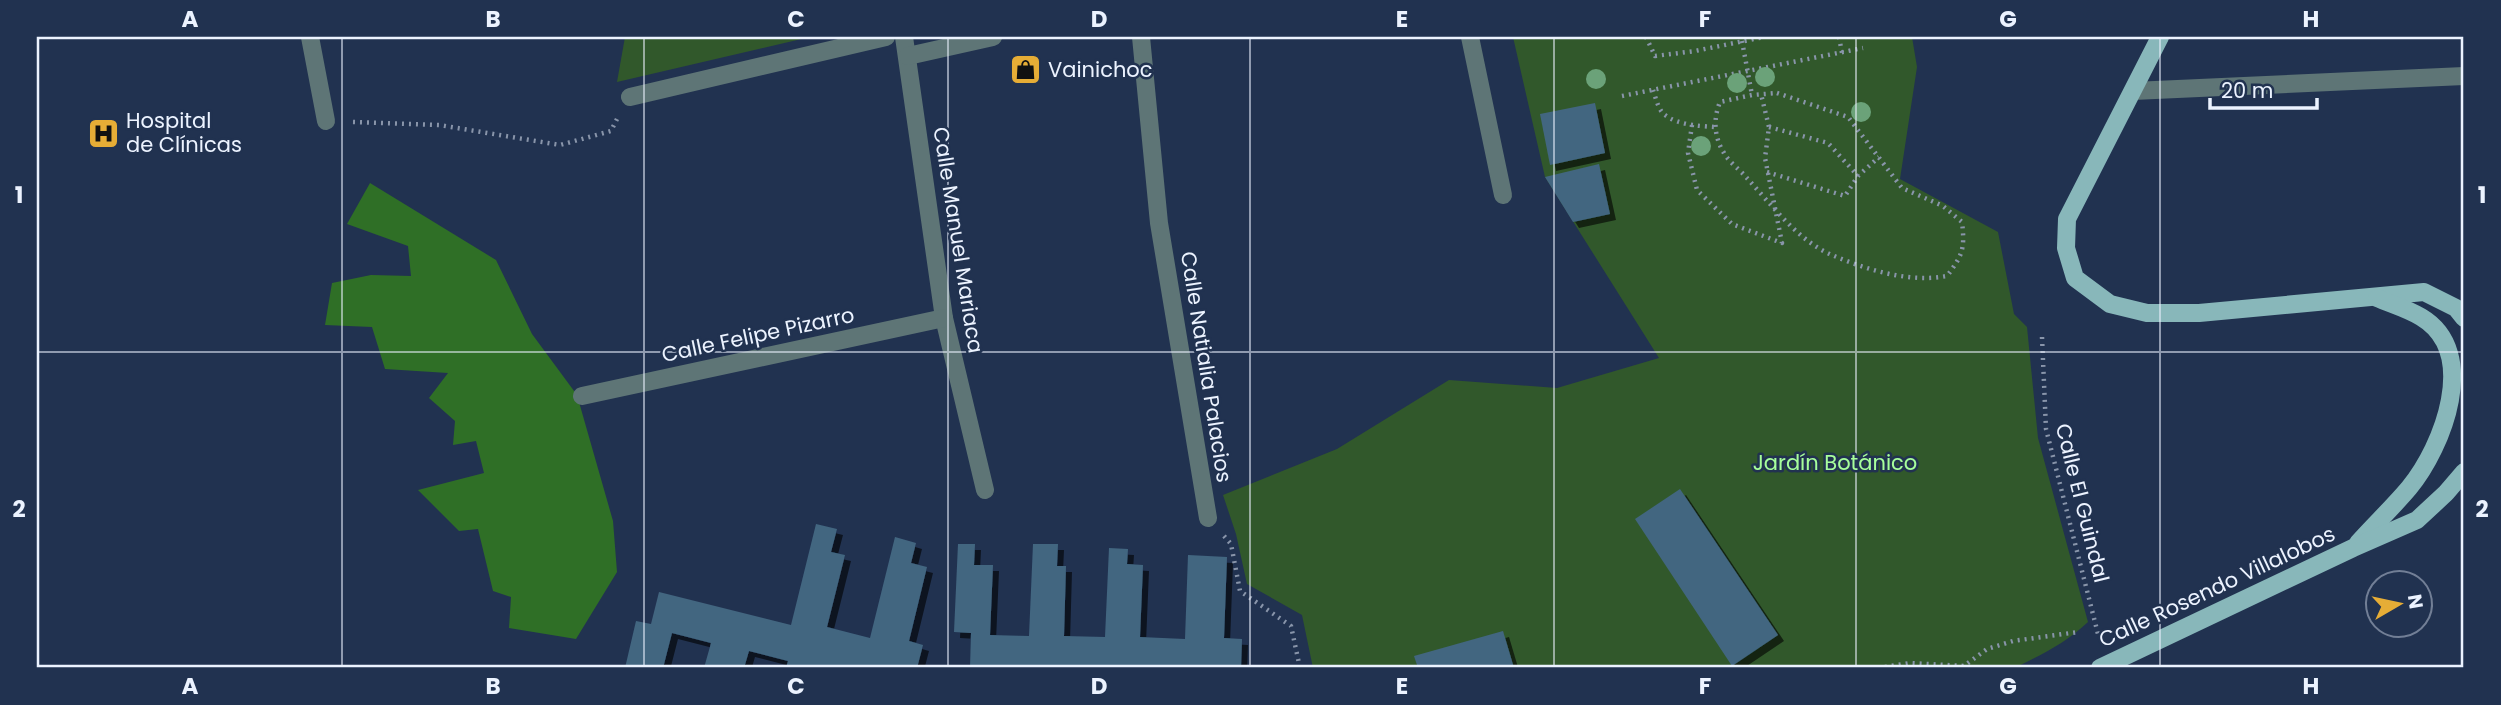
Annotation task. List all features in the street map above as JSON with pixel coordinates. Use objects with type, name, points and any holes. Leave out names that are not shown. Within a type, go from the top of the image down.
[{"type":"main road","name":"Calle Rosendo Villalobos","points":[[2160,37],[2067,219],[2066,248],[2075,278],[2110,304],[2147,313],[2199,313],[2424,292],[2456,308],[2464,318]]},
{"type":"main road","name":"Calle Rosendo Villalobos","points":[[2353,548],[2410,486],[2431,455],[2446,416],[2454,370],[2443,338],[2423,317],[2374,297]]},
{"type":"main road","name":"Calle Rosendo Villalobos","points":[[2100,668],[2417,520],[2446,493],[2464,471]]},
{"type":"street","points":[[310,37],[326,121]]},
{"type":"street","points":[[630,97],[886,37]]},
{"type":"street","name":"Calle Manuel Mariaca","points":[[904,37],[944,318],[985,490]]},
{"type":"street","points":[[908,56],[993,37]]},
{"type":"street","name":"Calle Natialia Palacios","points":[[1141,37],[1159,223],[1208,518]]},
{"type":"street","points":[[1470,37],[1503,195]]},
{"type":"street","points":[[2133,92],[2464,76]]},
{"type":"street","name":"Calle Felipe Pizarro","points":[[582,396],[944,318]]},
{"type":"path","points":[[1646,37],[1655,56],[1734,40],[1764,37]]},
{"type":"path","points":[[1839,37],[1842,53]]},
{"type":"path","points":[[1742,41],[1752,95]]},
{"type":"path","points":[[1622,96],[1863,48]]},
{"type":"path","points":[[1653,90],[1664,115],[1692,125],[1714,127]]},
{"type":"path","points":[[1777,93],[1848,117],[1902,188],[1943,206],[1962,222],[1964,244],[1959,259],[1947,276],[1930,279],[1896,276],[1831,255],[1807,239],[1776,209],[1724,153],[1714,127],[1714,115],[1720,102],[1761,94],[1777,93]]},
{"type":"path","points":[[1692,125],[1688,153],[1697,190],[1732,224],[1782,243],[1765,158],[1769,127],[1761,94]]},
{"type":"path","points":[[326,121],[439,125],[560,145],[611,131],[630,97]]},
{"type":"path","points":[[1769,127],[1828,143],[1858,176]]},
{"type":"path","points":[[1767,172],[1845,196],[1858,176],[1879,157]]},
{"type":"path","name":"Calle El Guindal","points":[[2042,337],[2046,429],[2098,634]]},
{"type":"path","points":[[1208,518],[1231,544],[1240,591],[1291,626],[1300,668]]},
{"type":"path","points":[[1878,668],[1910,663],[1964,666],[1987,649],[2013,640],[2078,632]]},
{"type":"green space","points":[[625,37],[810,37],[617,82]]},
{"type":"green space","name":"Jardín Botánico","points":[[1513,37],[1912,37],[1917,67],[1900,179],[1998,232],[2014,314],[2027,327],[2038,438],[2088,622],[2062,642],[2014,668],[1313,668],[1302,615],[1247,584],[1236,534],[1223,495],[1337,449],[1449,380],[1557,388],[1659,358],[1545,177]]},
{"type":"green space","points":[[370,183],[496,260],[532,334],[577,395],[613,521],[617,572],[576,639],[509,628],[511,597],[493,591],[478,529],[459,531],[418,490],[484,473],[476,441],[453,445],[455,421],[429,398],[448,373],[385,369],[372,327],[325,325],[332,283],[371,275],[411,276],[408,246],[347,224]]},
{"type":"building","points":[[1595,103],[1605,153],[1550,165],[1540,114]]},
{"type":"building","points":[[1599,164],[1610,214],[1573,222],[1545,177]]},
{"type":"building","points":[[1680,489],[1778,635],[1732,666],[1635,519]]},
{"type":"building","points":[[816,524],[837,529],[831,552],[845,555],[827,627],[870,638],[895,537],[916,543],[911,563],[927,567],[909,641],[923,645],[917,668],[786,668],[788,661],[749,651],[744,668],[704,668],[711,643],[672,633],[663,668],[625,668],[636,621],[651,624],[659,592],[791,625]]},
{"type":"building","points":[[958,544],[975,544],[974,565],[993,565],[990,635],[1029,636],[1033,544],[1058,544],[1057,566],[1066,566],[1064,636],[1105,637],[1109,548],[1128,549],[1127,564],[1143,565],[1140,637],[1185,639],[1188,555],[1227,557],[1224,638],[1242,639],[1241,668],[970,668],[971,633],[954,632]]},
{"type":"building","points":[[1503,631],[1514,668],[1418,668],[1414,656]]},
{"type":"place","name":"Vainichoc","points":[[1025,70]]},
{"type":"place","name":"Hospital de Clínicas","points":[[103,133]]}]
